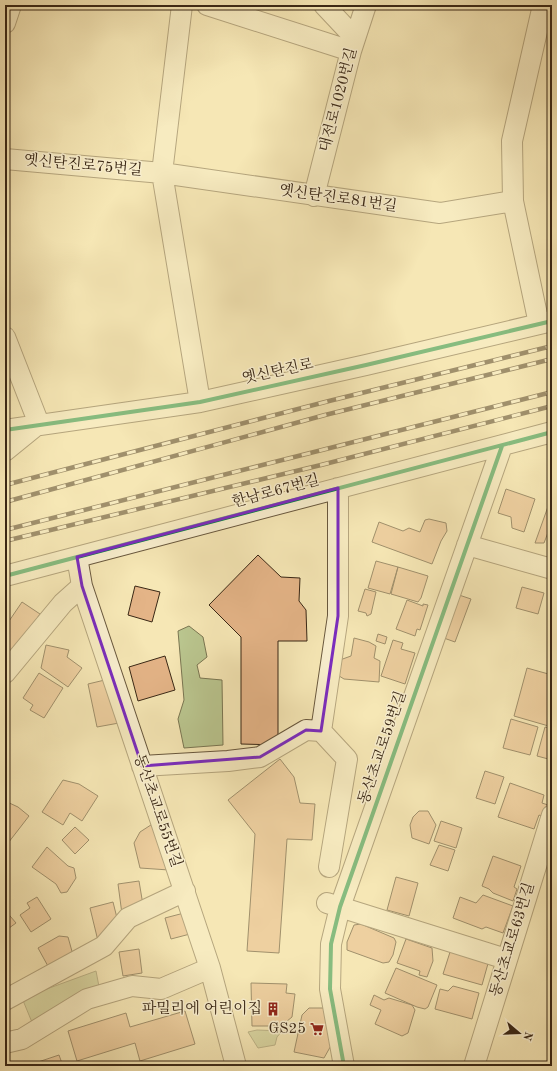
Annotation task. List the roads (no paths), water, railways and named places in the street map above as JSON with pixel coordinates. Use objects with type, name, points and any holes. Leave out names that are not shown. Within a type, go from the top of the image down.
[{"type":"street","points":[[5,23],[11,5]]},
{"type":"street","points":[[182,5],[162,173],[200,402]]},
{"type":"street","points":[[207,5],[353,45]]},
{"type":"street","points":[[324,5],[353,45]]},
{"type":"street","name":"대전로1020번길","points":[[314,196],[353,45],[366,5]]},
{"type":"street","points":[[543,5],[512,141],[513,201],[545,322]]},
{"type":"street","name":"옛신탄진로75번길","points":[[5,159],[162,173]]},
{"type":"street","name":"옛신탄진로81번길","points":[[162,173],[440,213],[513,201]]},
{"type":"street","name":"옛신탄진로","points":[[5,430],[200,402],[366,366],[545,322]]},
{"type":"street","points":[[5,337],[39,424],[5,451]]},
{"type":"street","name":"한남로67번길","points":[[5,576],[552,432]]},
{"type":"street","name":"동산초교로59번길","points":[[344,1066],[330,989],[334,905],[502,446]]},
{"type":"street","points":[[321,731],[338,616],[338,488]]},
{"type":"street","points":[[467,545],[552,569]]},
{"type":"street","name":"동산초교로55번길","points":[[77,557],[82,586],[210,968],[236,1066]]},
{"type":"street","points":[[5,673],[63,603],[82,586]]},
{"type":"street","points":[[142,766],[228,762],[260,757],[306,730],[321,731],[347,759],[329,867]]},
{"type":"street","name":"동산초교로63번길","points":[[474,1066],[552,815]]},
{"type":"street","points":[[5,1000],[11,995],[64,969],[104,946],[128,918],[185,892]]},
{"type":"street","points":[[334,905],[506,960]]},
{"type":"street","points":[[5,1043],[22,1039],[88,999],[132,986],[160,989],[210,968]]},
{"type":"railway","points":[[5,485],[329,401],[552,346]]},
{"type":"railway","points":[[5,502],[325,415],[552,359]]},
{"type":"railway","points":[[5,530],[552,392]]},
{"type":"railway","points":[[5,541],[321,465],[552,406]]},
{"type":"place","name":"파밀리에 어린이집","points":[[273,1009]]},
{"type":"place","name":"GS25","points":[[317,1029]]}]
